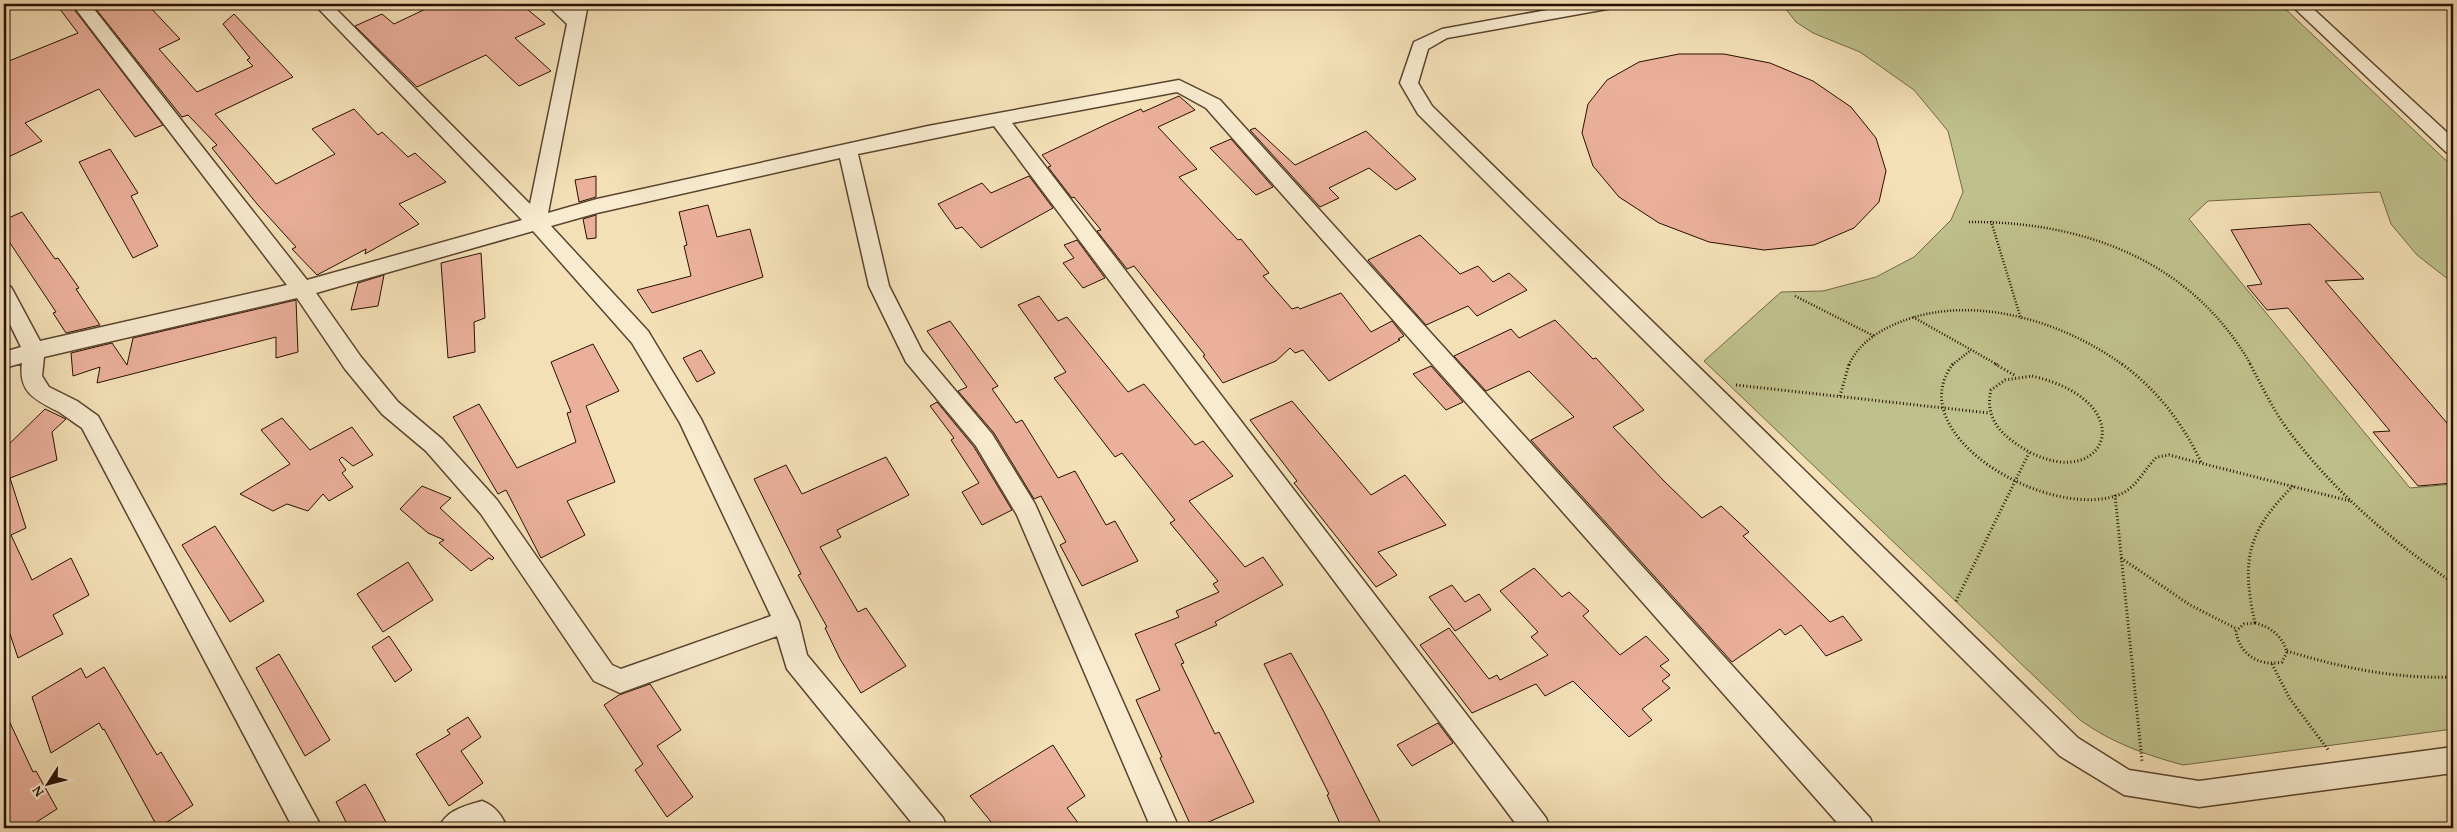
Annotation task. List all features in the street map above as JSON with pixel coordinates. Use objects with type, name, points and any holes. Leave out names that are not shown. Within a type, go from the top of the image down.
[{"type":"street","points":[[81,4],[302,289],[352,363],[390,408],[434,445],[489,507],[603,674],[620,681],[786,622]]},
{"type":"street","points":[[322,4],[536,222],[640,337],[690,419],[786,622],[796,661],[933,828]]},
{"type":"street","points":[[554,4],[577,23]]},
{"type":"street","points":[[536,222],[580,4]]},
{"type":"street","points":[[1607,4],[1442,34],[1420,46],[1409,83],[1425,110],[2069,747],[2124,782],[2199,794],[2453,760]]},
{"type":"street","points":[[2298,4],[2453,148]]},
{"type":"street","points":[[4,360],[34,351],[302,289],[597,206],[998,118],[1178,86],[1213,104],[1860,828]]},
{"type":"street","points":[[998,118],[1536,828]]},
{"type":"street","points":[[848,151],[879,286],[914,356],[984,440],[1027,511],[1165,828]]},
{"type":"street","points":[[4,292],[34,351],[31,377],[41,393],[69,407],[90,422],[308,828]]},
{"type":"street","points":[[454,828],[465,820],[482,814],[493,828]]},
{"type":"path","points":[[1969,222],[1991,221],[2040,225],[2097,240],[2134,256],[2183,287],[2214,313],[2225,326],[2246,355],[2275,412],[2313,460],[2351,501],[2394,540],[2453,584]]},
{"type":"path","points":[[1991,221],[2021,319]]},
{"type":"path","points":[[1795,296],[1874,336]]},
{"type":"path","points":[[1840,396],[1851,358],[1880,330],[1923,314],[1975,310],[2031,321],[2088,344],[2139,378],[2180,420],[2202,462]]},
{"type":"path","points":[[1914,317],[2016,376]]},
{"type":"path","points":[[1971,350],[1949,368],[1941,390],[1946,416],[1962,443],[1989,467],[2015,482],[2057,497],[2090,500],[2115,495],[2139,483],[2157,457],[2169,455],[2351,501]]},
{"type":"path","points":[[2016,376],[2032,376],[2049,380],[2081,396],[2094,408],[2102,421],[2104,434],[2102,446],[2094,455],[2081,460],[2065,462],[2047,460],[2029,453],[2003,435],[1989,413],[1988,402],[1990,393],[1996,385],[2016,376]]},
{"type":"path","points":[[1732,384],[1989,413]]},
{"type":"path","points":[[1954,605],[2029,453]]},
{"type":"path","points":[[2255,623],[2247,584],[2250,544],[2254,533],[2266,514],[2293,486]]},
{"type":"path","points":[[2115,495],[2142,765]]},
{"type":"path","points":[[2121,558],[2182,600],[2238,629]]},
{"type":"path","points":[[2255,623],[2276,633],[2282,639],[2287,651],[2286,658],[2282,662],[2272,664],[2259,661],[2244,651],[2236,637],[2238,629],[2244,624],[2255,623]]},
{"type":"path","points":[[2287,651],[2339,666],[2381,674],[2424,678],[2453,677]]},
{"type":"path","points":[[2272,664],[2290,699],[2333,756]]},
{"type":"green space","points":[[1782,4],[2280,4],[2453,167],[2453,283],[2417,255],[2391,224],[2380,192],[2208,201],[2189,219],[2410,488],[2453,484],[2453,729],[2183,765],[2117,742],[2080,720],[1704,361],[1781,292],[1823,291],[1876,277],[1914,257],[1951,220],[1963,192],[1948,131],[1914,90],[1860,52],[1813,33],[1796,22]]},
{"type":"building","points":[[56,4],[70,4],[163,125],[135,137],[99,89],[25,123],[42,141],[4,159],[4,63],[78,33]]},
{"type":"building","points":[[92,4],[147,4],[180,39],[159,49],[197,92],[253,66],[247,60],[250,58],[223,24],[234,14],[293,77],[215,114],[276,184],[335,154],[312,129],[354,109],[378,135],[382,132],[408,157],[415,153],[446,182],[399,204],[419,224],[365,254],[366,249],[317,275],[292,249],[296,247],[257,204],[212,148],[217,145],[188,115],[182,117]]},
{"type":"building","points":[[436,4],[521,4],[545,24],[515,38],[551,71],[519,86],[486,55],[417,87],[355,26],[382,14],[394,24]]},
{"type":"building","points":[[1679,54],[1724,54],[1770,63],[1813,81],[1851,107],[1876,138],[1886,171],[1879,202],[1854,228],[1814,245],[1764,250],[1709,242],[1659,223],[1619,197],[1593,166],[1582,133],[1588,104],[1607,80],[1639,62]]},
{"type":"building","points":[[1179,96],[1195,110],[1158,127],[1197,169],[1179,177],[1238,240],[1241,239],[1269,273],[1263,276],[1292,309],[1298,307],[1300,309],[1341,293],[1371,332],[1392,321],[1404,336],[1398,339],[1400,340],[1329,381],[1303,350],[1295,353],[1290,348],[1276,361],[1223,383],[1203,356],[1205,355],[1134,266],[1127,269],[1097,231],[1101,230],[1074,197],[1072,198],[1048,167],[1051,166],[1042,155],[1141,109],[1143,112]]},
{"type":"building","points":[[1255,128],[1295,165],[1366,131],[1416,179],[1396,190],[1369,168],[1329,188],[1339,198],[1320,207],[1250,130]]},
{"type":"building","points":[[1231,139],[1273,187],[1256,195],[1210,148]]},
{"type":"building","points":[[110,149],[138,193],[131,196],[158,246],[133,258],[79,162]]},
{"type":"building","points":[[596,176],[596,197],[579,202],[575,180]]},
{"type":"building","points":[[1029,176],[1053,208],[981,248],[962,227],[956,229],[938,204],[982,183],[991,193]]},
{"type":"building","points":[[708,205],[717,237],[750,229],[763,277],[652,313],[637,290],[691,276],[684,246],[687,245],[679,212]]},
{"type":"building","points":[[22,212],[55,259],[58,258],[79,288],[76,289],[100,325],[66,333],[53,313],[56,312],[4,234],[4,220]]},
{"type":"building","points":[[596,215],[596,238],[587,239],[583,219]]},
{"type":"building","points":[[2310,224],[2364,279],[2325,281],[2453,430],[2453,483],[2418,486],[2373,432],[2390,431],[2288,308],[2267,310],[2247,286],[2262,284],[2231,230]]},
{"type":"building","points":[[1420,235],[1460,274],[1478,266],[1493,282],[1509,273],[1527,290],[1477,316],[1468,306],[1426,325],[1368,260]]},
{"type":"building","points":[[1077,240],[1105,278],[1083,288],[1063,263],[1074,258],[1064,245]]},
{"type":"building","points":[[481,253],[485,318],[474,322],[475,352],[448,358],[441,263]]},
{"type":"building","points":[[384,275],[378,306],[351,310],[358,283]]},
{"type":"building","points":[[1039,296],[1058,321],[1067,317],[1128,392],[1144,384],[1195,445],[1203,441],[1233,476],[1189,501],[1245,567],[1263,557],[1283,585],[1215,622],[1217,625],[1175,644],[1184,663],[1181,664],[1215,734],[1219,732],[1254,802],[1195,828],[1192,828],[1136,700],[1160,690],[1135,634],[1179,617],[1176,611],[1219,592],[1213,584],[1218,581],[1170,523],[1175,520],[1122,453],[1115,457],[1054,378],[1066,372],[1018,305]]},
{"type":"building","points":[[296,300],[298,352],[276,358],[276,337],[97,383],[100,367],[73,376],[71,353],[112,343],[127,365],[133,338]]},
{"type":"building","points":[[1555,320],[1593,359],[1596,358],[1644,410],[1613,427],[1664,481],[1702,518],[1721,506],[1749,532],[1743,536],[1830,622],[1843,616],[1862,640],[1826,656],[1801,625],[1785,635],[1780,629],[1732,662],[1531,440],[1574,417],[1529,371],[1486,391],[1454,356],[1511,329],[1519,338]]},
{"type":"building","points":[[950,321],[998,386],[992,389],[1016,423],[1022,420],[1058,478],[1075,471],[1106,525],[1115,521],[1138,561],[1082,586],[1060,545],[1066,542],[1041,496],[1034,499],[994,433],[958,391],[967,387],[927,331]]},
{"type":"building","points":[[593,344],[619,391],[586,406],[615,482],[567,501],[585,535],[541,558],[506,490],[498,494],[453,417],[479,404],[517,468],[576,442],[567,413],[571,412],[551,362]]},
{"type":"building","points":[[701,350],[715,373],[697,382],[683,358]]},
{"type":"building","points":[[1431,366],[1463,402],[1446,410],[1413,374]]},
{"type":"building","points":[[1292,401],[1371,495],[1405,475],[1446,525],[1378,552],[1397,575],[1376,587],[1294,483],[1297,481],[1250,420]]},
{"type":"building","points":[[937,402],[974,447],[1012,510],[982,525],[962,492],[979,483],[951,440],[954,438],[930,406]]},
{"type":"building","points":[[45,409],[66,419],[52,432],[57,460],[10,478],[26,528],[11,535],[32,580],[71,558],[89,595],[53,615],[63,634],[18,658],[4,616],[4,449]]},
{"type":"building","points":[[282,418],[310,450],[352,427],[373,455],[353,466],[342,457],[339,460],[346,470],[342,473],[353,487],[329,501],[323,494],[308,511],[287,504],[273,511],[240,494],[290,464],[261,430]]},
{"type":"building","points":[[886,457],[909,495],[837,530],[841,537],[820,547],[858,612],[866,608],[906,666],[861,693],[840,659],[825,628],[827,627],[798,575],[801,574],[754,479],[786,465],[802,494]]},
{"type":"building","points":[[422,486],[451,498],[440,508],[494,558],[492,560],[489,558],[471,571],[439,543],[444,540],[428,533],[400,509]]},
{"type":"building","points":[[215,526],[264,601],[230,622],[182,545]]},
{"type":"building","points":[[408,562],[433,600],[383,632],[357,594]]},
{"type":"building","points":[[1534,568],[1562,597],[1569,592],[1589,611],[1583,616],[1620,655],[1646,636],[1669,660],[1660,666],[1670,675],[1662,681],[1670,688],[1642,709],[1652,720],[1629,737],[1573,681],[1545,696],[1536,684],[1472,713],[1420,645],[1449,628],[1489,679],[1497,675],[1500,680],[1548,655],[1531,637],[1538,632],[1500,591]]},
{"type":"building","points":[[1452,585],[1465,602],[1479,594],[1491,610],[1455,631],[1429,597]]},
{"type":"building","points":[[389,636],[412,670],[395,682],[372,647]]},
{"type":"building","points":[[1291,653],[1323,710],[1383,828],[1342,828],[1327,795],[1329,794],[1264,664]]},
{"type":"building","points":[[279,654],[330,740],[305,756],[256,668]]},
{"type":"building","points":[[104,667],[157,755],[161,752],[193,805],[158,828],[99,723],[51,753],[32,697],[81,668],[86,678]]},
{"type":"building","points":[[650,684],[681,730],[657,746],[693,797],[667,817],[635,770],[643,764],[604,705],[619,695]]},
{"type":"building","points":[[4,710],[33,772],[36,771],[57,809],[27,828],[4,828]]},
{"type":"building","points":[[468,717],[481,737],[461,751],[483,783],[449,806],[416,754],[450,734],[447,730]]},
{"type":"building","points":[[1438,723],[1453,743],[1412,766],[1397,745]]},
{"type":"building","points":[[1053,745],[1085,796],[1067,808],[1082,828],[996,828],[970,796]]},
{"type":"building","points":[[365,784],[389,828],[349,828],[336,802]]}]
